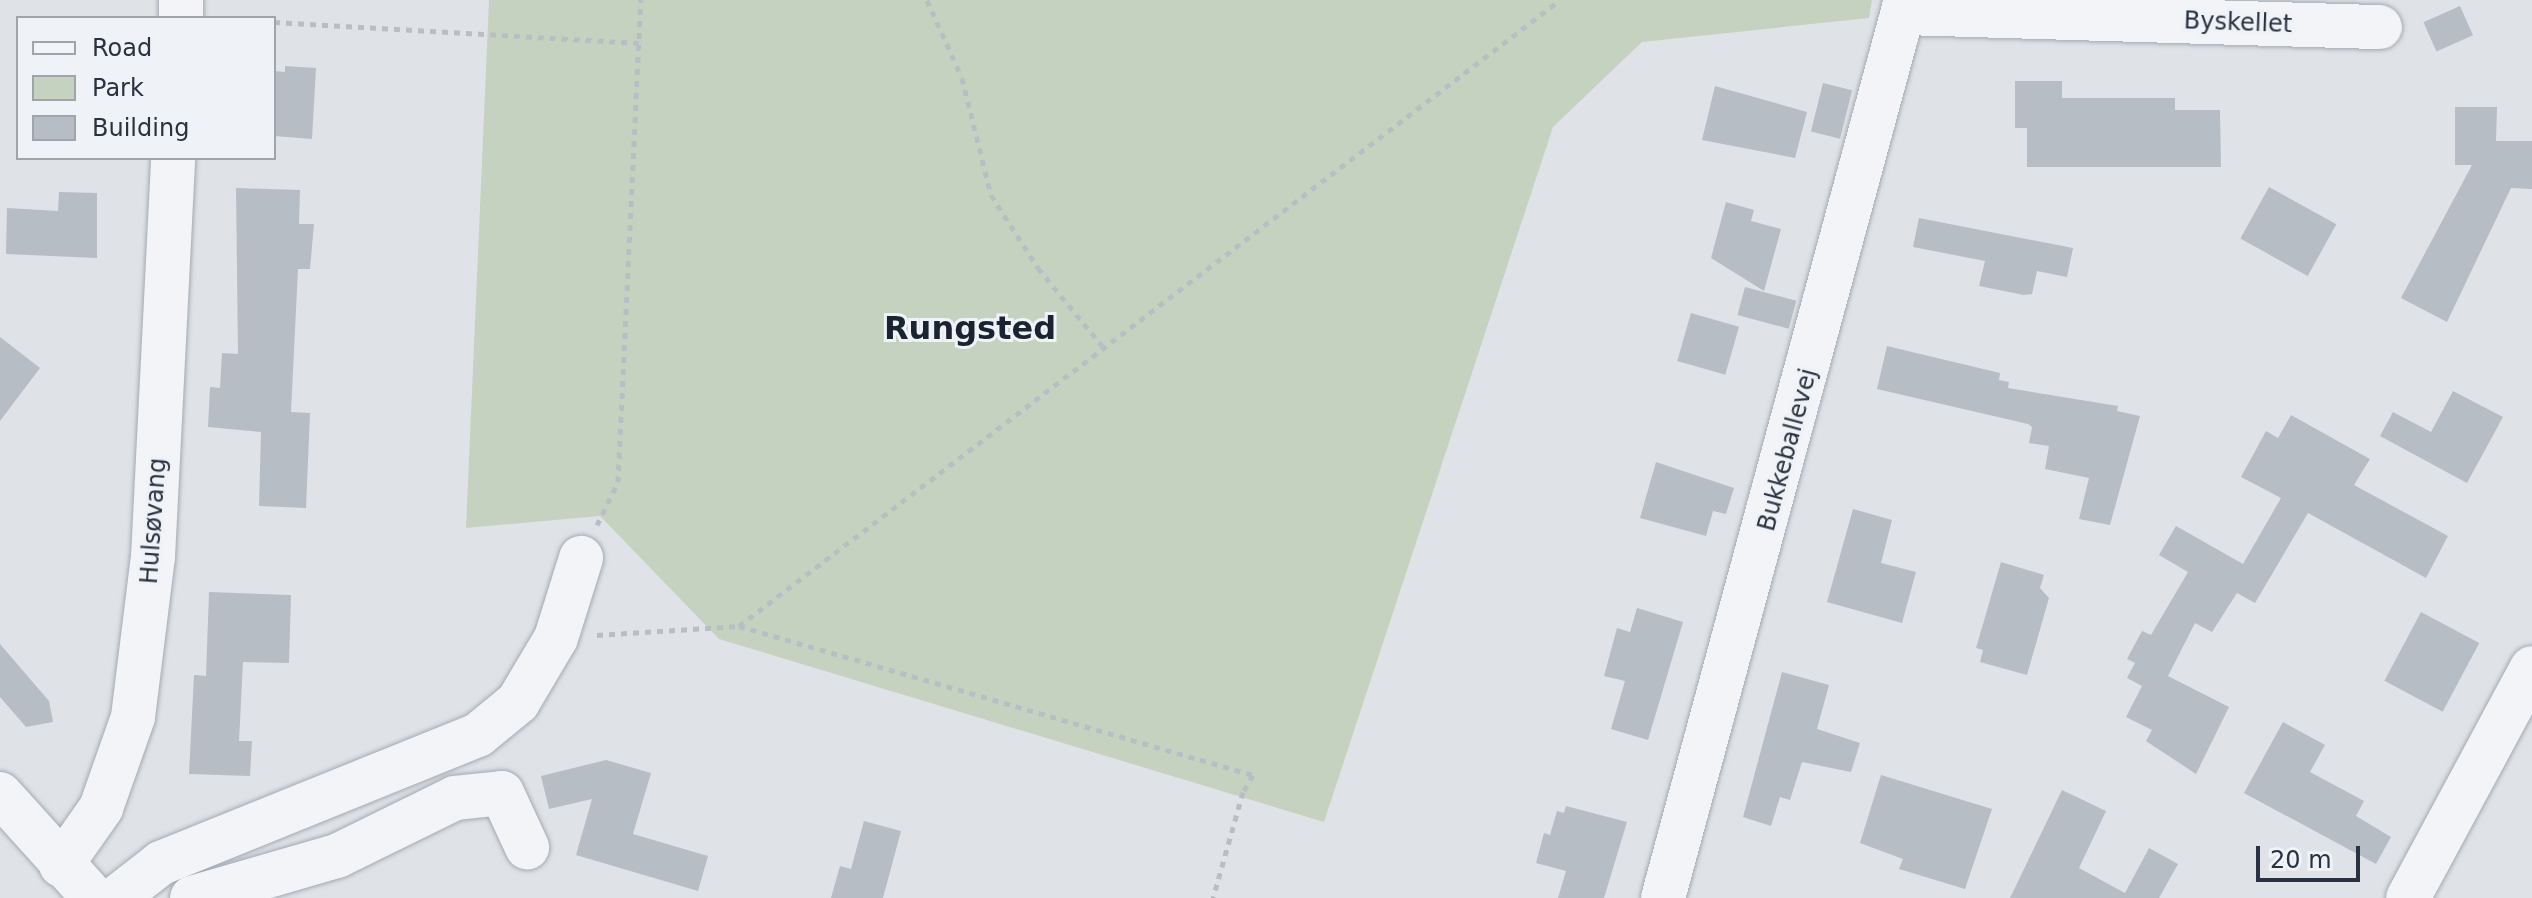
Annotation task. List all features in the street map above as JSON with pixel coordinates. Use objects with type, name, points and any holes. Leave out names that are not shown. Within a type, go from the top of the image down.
[{"type":"street","name":"Byskellet","points":[[1905,7],[2380,27]]},
{"type":"street","name":"Bukkeballevej","points":[[1663,898],[1905,7]]},
{"type":"street","name":"Hulsøvang","points":[[61,865],[101,808],[133,717],[153,557],[173,160]]},
{"type":"street","points":[[116,898],[161,863],[478,735],[518,702],[556,638],[581,558]]},
{"type":"street","points":[[2408,898],[2532,668]]},
{"type":"street","points":[[192,898],[337,856],[455,798],[502,793],[527,847]]},
{"type":"street","points":[[0,794],[94,898]]},
{"type":"path","points":[[581,558],[618,482],[641,0]]},
{"type":"path","points":[[927,0],[962,78],[991,195],[1038,268],[1104,348]]},
{"type":"path","points":[[739,626],[1560,0]]},
{"type":"path","points":[[276,22],[639,43]]},
{"type":"path","points":[[556,638],[739,626],[1253,775],[1243,792],[1213,898]]},
{"type":"green space","points":[[489,0],[1872,0],[1869,18],[1642,42],[1553,127],[1324,822],[719,639],[600,516],[466,528]]},
{"type":"building","points":[[2460,6],[2473,35],[2436,52],[2423,22]]},
{"type":"building","points":[[285,66],[316,68],[312,139],[276,136],[276,71],[285,72]]},
{"type":"building","points":[[2015,81],[2062,81],[2062,98],[2175,98],[2175,110],[2220,110],[2221,167],[2027,167],[2027,128],[2015,128]]},
{"type":"building","points":[[1823,83],[1852,90],[1840,139],[1811,132]]},
{"type":"building","points":[[1715,86],[1807,112],[1795,158],[1702,140]]},
{"type":"building","points":[[2455,107],[2497,107],[2496,141],[2532,141],[2532,189],[2511,188],[2447,322],[2401,298],[2472,165],[2455,165]]},
{"type":"building","points":[[2269,187],[2336,224],[2308,276],[2240,239]]},
{"type":"building","points":[[236,188],[300,190],[299,224],[314,224],[310,269],[298,269],[291,412],[310,413],[306,508],[259,506],[261,432],[208,427],[210,387],[220,388],[222,353],[238,354]]},
{"type":"building","points":[[59,192],[97,193],[97,258],[6,254],[7,208],[58,211]]},
{"type":"building","points":[[1726,202],[1754,210],[1751,221],[1781,229],[1764,291],[1711,258]]},
{"type":"building","points":[[1919,218],[2073,248],[2067,277],[2037,271],[2032,294],[2024,295],[1979,286],[1985,261],[1913,247]]},
{"type":"building","points":[[1745,287],[1796,301],[1789,329],[1737,315]]},
{"type":"building","points":[[1691,313],[1739,327],[1725,375],[1677,361]]},
{"type":"building","points":[[0,337],[40,368],[0,421]]},
{"type":"building","points":[[1887,346],[2000,373],[1999,380],[2009,382],[2008,388],[2118,406],[2117,411],[2140,416],[2110,525],[2079,519],[2089,478],[2045,469],[2049,446],[2029,443],[2032,427],[2028,424],[1877,389]]},
{"type":"building","points":[[2453,391],[2503,417],[2467,483],[2380,436],[2393,412],[2431,432]]},
{"type":"building","points":[[2291,415],[2370,459],[2354,485],[2448,536],[2426,578],[2308,513],[2255,603],[2237,593],[2212,632],[2195,623],[2168,676],[2229,707],[2196,774],[2146,741],[2152,730],[2126,717],[2142,686],[2127,678],[2135,663],[2127,659],[2142,631],[2151,635],[2188,572],[2159,555],[2176,526],[2243,564],[2281,498],[2241,477],[2266,431],[2278,438]]},
{"type":"building","points":[[1656,462],[1734,488],[1726,514],[1713,511],[1706,536],[1640,518]]},
{"type":"building","points":[[1853,509],[1892,520],[1881,563],[1916,572],[1902,623],[1827,602]]},
{"type":"building","points":[[2001,562],[2044,575],[2040,588],[2049,598],[2027,675],[1980,662],[1983,650],[1976,648]]},
{"type":"building","points":[[209,592],[291,595],[289,663],[243,662],[239,741],[252,741],[250,776],[189,774],[194,675],[206,676]]},
{"type":"building","points":[[1637,608],[1683,622],[1648,740],[1611,729],[1625,681],[1604,676],[1617,628],[1630,632]]},
{"type":"building","points":[[2421,612],[2479,643],[2443,712],[2384,681]]},
{"type":"building","points":[[0,644],[49,701],[53,722],[26,727],[0,697]]},
{"type":"building","points":[[1782,672],[1829,685],[1817,729],[1860,743],[1851,772],[1802,762],[1790,800],[1780,797],[1771,826],[1743,817]]},
{"type":"building","points":[[2283,722],[2325,745],[2310,772],[2364,801],[2356,816],[2391,837],[2376,864],[2244,793]]},
{"type":"building","points":[[606,760],[651,773],[633,834],[708,856],[698,891],[576,855],[592,799],[549,809],[541,776]]},
{"type":"building","points":[[1881,775],[1992,809],[1965,889],[1899,869],[1903,859],[1860,843]]},
{"type":"building","points":[[2062,790],[2106,811],[2079,868],[2125,893],[2149,848],[2178,864],[2159,898],[2010,898]]},
{"type":"building","points":[[1566,806],[1627,822],[1604,898],[1558,898],[1566,871],[1536,863],[1544,833],[1550,835],[1557,811],[1564,813]]},
{"type":"building","points":[[864,821],[901,831],[883,898],[831,898],[840,866],[851,869]]},
{"type":"district","name":"Rungsted","points":[[970,328]]}]
